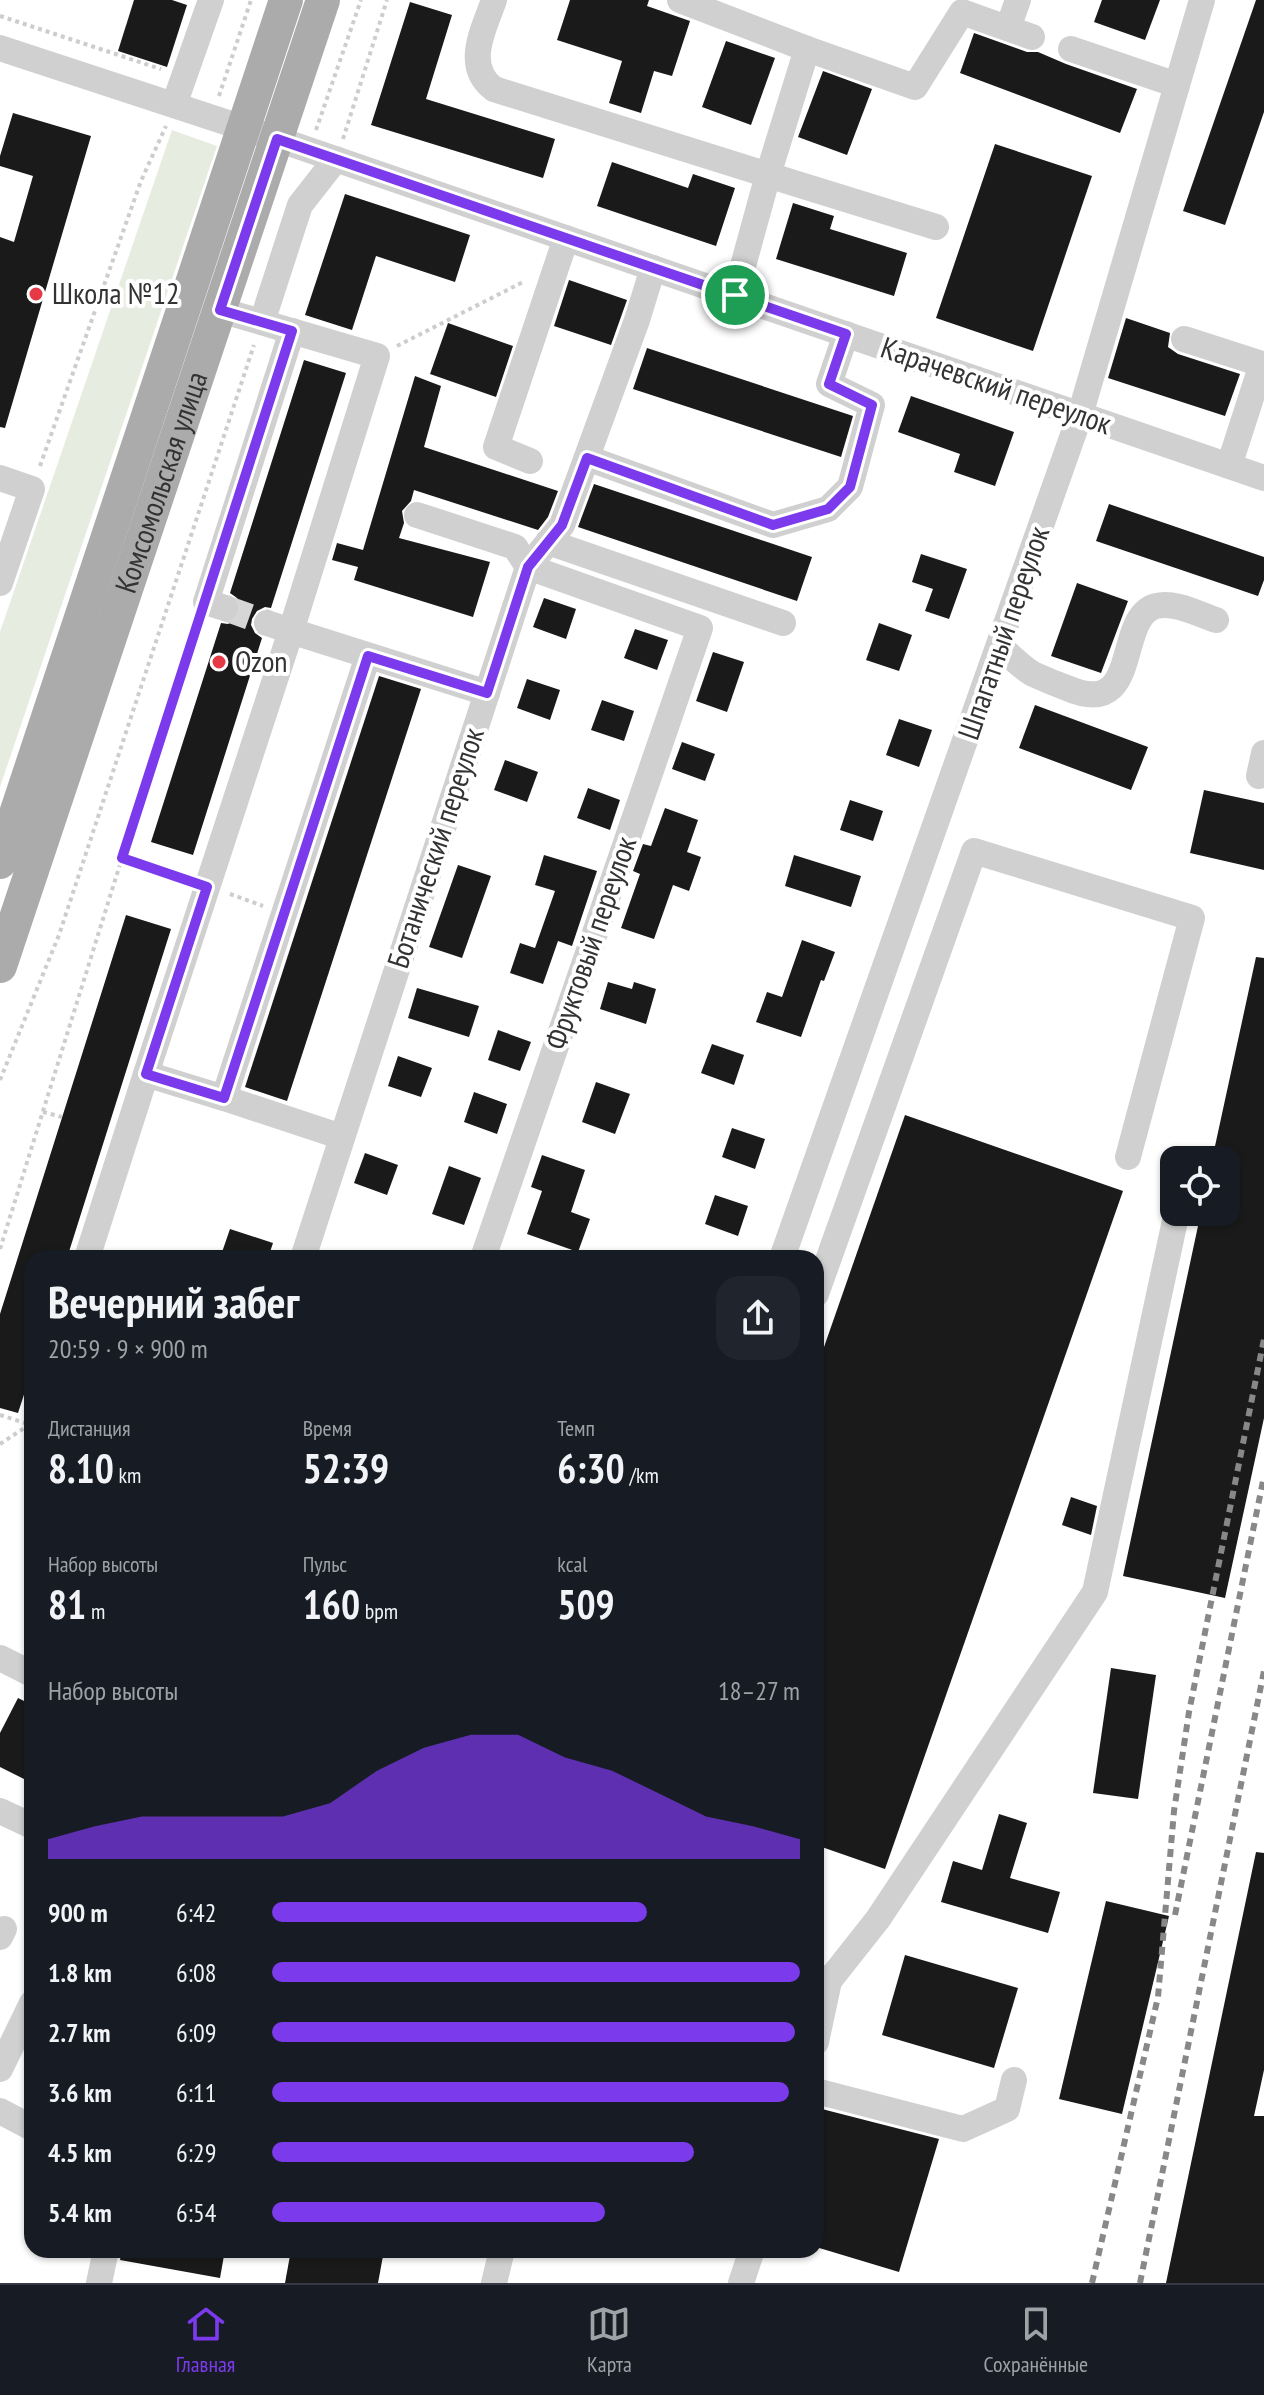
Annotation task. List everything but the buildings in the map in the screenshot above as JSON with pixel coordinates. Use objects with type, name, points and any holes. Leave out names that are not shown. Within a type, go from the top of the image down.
[{"type":"main road","name":"Комсомольская улица","points":[[0,862],[286,0]]},
{"type":"main road","name":"Комсомольская улица","points":[[0,966],[220,310],[293,144],[323,0]]},
{"type":"street","points":[[174,105],[211,0]]},
{"type":"street","points":[[494,0],[479,46],[478,64],[484,82],[494,89],[936,227]]},
{"type":"street","points":[[680,0],[915,87],[962,12],[1020,32],[1018,0]]},
{"type":"street","name":"Шпагатный переулок","points":[[785,1250],[1080,415],[1202,0]]},
{"type":"street","name":"Карачевский переулок","points":[[0,48],[293,144],[1264,478]]},
{"type":"street","points":[[735,295],[807,49]]},
{"type":"street","points":[[1071,49],[1177,85]]},
{"type":"street","points":[[262,322],[300,205],[336,159]]},
{"type":"street","points":[[530,461],[496,447],[566,238]]},
{"type":"street","name":"Ботанический переулок","points":[[306,1250],[528,567],[562,525],[653,268]]},
{"type":"street","points":[[90,1250],[207,887],[279,627],[377,356],[220,310]]},
{"type":"street","points":[[216,605],[292,331]]},
{"type":"street","points":[[587,458],[773,525],[828,509],[850,487],[872,405],[829,384],[846,334]]},
{"type":"street","points":[[1184,339],[1262,364],[1229,466]]},
{"type":"street","points":[[0,478],[32,489],[0,583]]},
{"type":"street","points":[[417,515],[515,547],[528,567]]},
{"type":"street","points":[[548,542],[783,623]]},
{"type":"street","name":"Фруктовый переулок","points":[[486,1250],[700,628],[528,567]]},
{"type":"street","points":[[999,646],[1030,673],[1081,694],[1099,695],[1111,688],[1121,674],[1139,618],[1153,606],[1170,605],[1216,620]]},
{"type":"street","points":[[279,627],[487,693]]},
{"type":"street","points":[[224,1098],[368,656]]},
{"type":"street","points":[[824,1272],[974,851],[1192,918],[1128,1157]]},
{"type":"street","points":[[146,1074],[342,1137]]},
{"type":"street","points":[[824,1978],[878,1919],[1095,1592],[1174,1226]]},
{"type":"street","points":[[2,1667],[24,1672]]},
{"type":"street","points":[[0,1811],[24,1822]]},
{"type":"street","points":[[0,2069],[24,2020]]},
{"type":"street","points":[[824,2093],[963,2129],[1007,2109],[1014,2080]]},
{"type":"street","points":[[0,2111],[24,2124]]},
{"type":"street","points":[[99,2283],[104,2258]]},
{"type":"street","points":[[494,2283],[500,2258]]},
{"type":"street","points":[[741,2283],[749,2258]]},
{"type":"path","points":[[212,118],[251,0]]},
{"type":"path","points":[[293,144],[361,0]]},
{"type":"path","points":[[336,159],[387,0]]},
{"type":"path","points":[[0,16],[184,76]]},
{"type":"path","points":[[32,489],[141,181],[174,105]]},
{"type":"path","points":[[377,356],[557,265]]},
{"type":"path","points":[[0,1080],[59,935],[262,322]]},
{"type":"path","points":[[0,1249],[122,858],[216,605]]},
{"type":"path","points":[[122,858],[284,913]]},
{"type":"path","points":[[43,1112],[62,1117]]},
{"type":"path","points":[[0,1415],[24,1422]]},
{"type":"path","points":[[0,1444],[24,1429]]},
{"type":"shaded area","points":[[172,130],[217,146],[0,787],[0,632]]},
{"type":"tunnel","points":[[225,608],[267,623]]},
{"type":"railway","points":[[1092,2283],[1158,1997],[1174,1811],[1189,1712],[1264,1339]]},
{"type":"railway","points":[[1175,1915],[1264,1476]]},
{"type":"railway","points":[[1140,2283],[1264,1671]]},
{"type":"place","name":"Школа №12","points":[[36,294]]},
{"type":"place","name":"Ozon","points":[[219,662]]},
{"type":"route","points":[[277,139],[735,295],[846,334],[829,384],[872,405],[850,487],[828,509],[773,525],[587,458],[562,525],[528,567],[487,693],[368,656],[224,1098],[146,1074],[207,887],[122,858],[292,331],[220,310],[277,139]]}]
